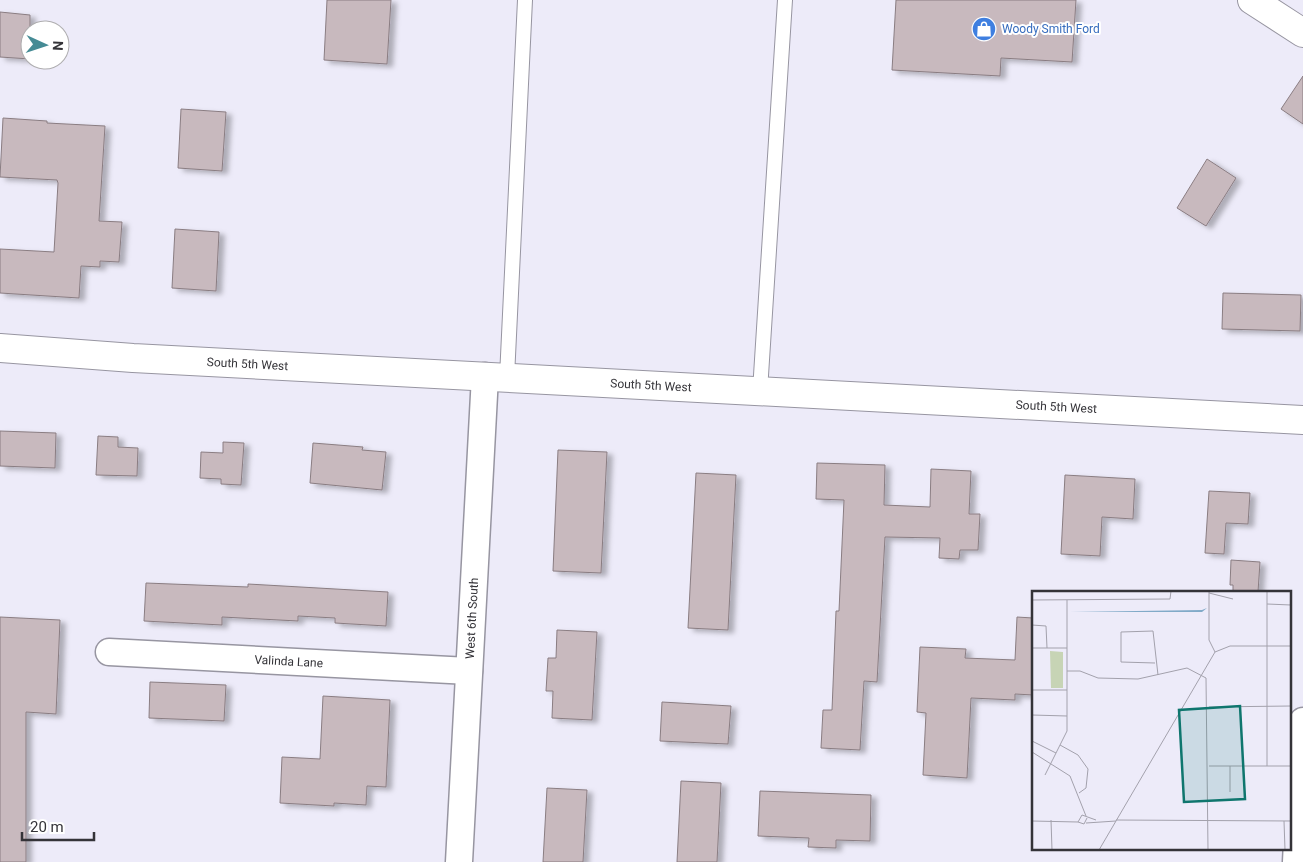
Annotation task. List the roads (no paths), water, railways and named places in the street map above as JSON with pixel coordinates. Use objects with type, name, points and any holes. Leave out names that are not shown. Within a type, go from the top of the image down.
[{"type":"street","points":[[1252,0],[1303,33]]},
{"type":"street","name":"South 5th West","points":[[0,348],[133,358],[1303,420]]},
{"type":"street","name":"West 6th South","points":[[459,862],[470,671],[496,377]]},
{"type":"street","name":"Valinda Lane","points":[[109,652],[470,671]]},
{"type":"street","points":[[1296,862],[1303,721]]},
{"type":"lane","points":[[496,377],[525,0]]},
{"type":"lane","points":[[760,390],[784,0]]},
{"type":"place","name":"Woody Smith Ford","points":[[984,29]]}]
